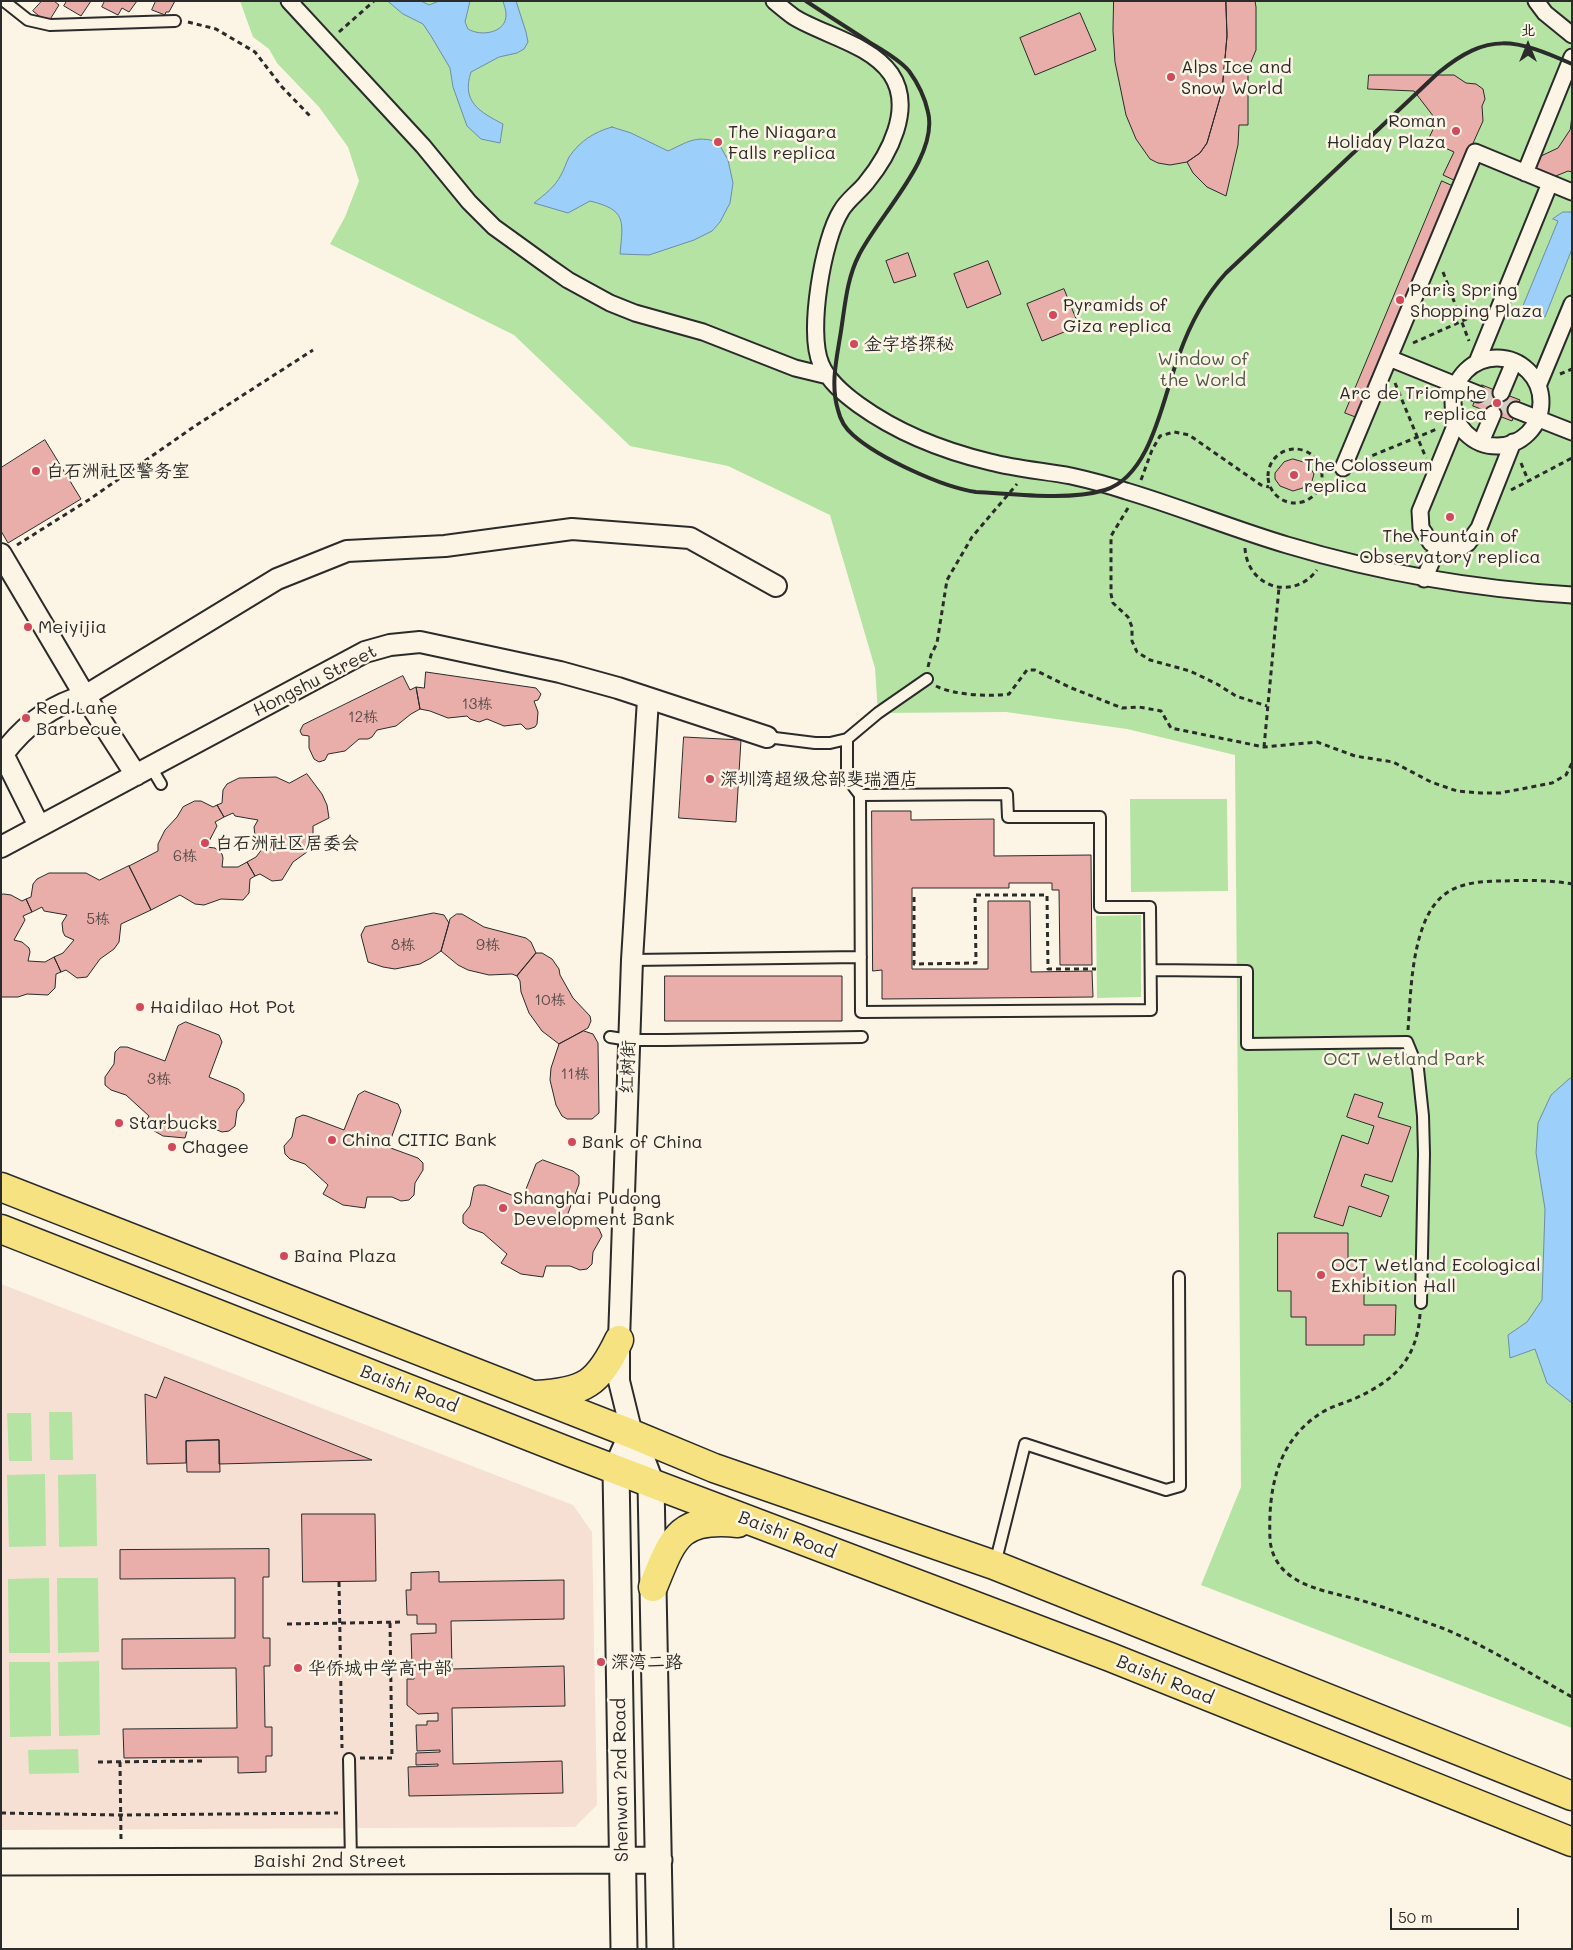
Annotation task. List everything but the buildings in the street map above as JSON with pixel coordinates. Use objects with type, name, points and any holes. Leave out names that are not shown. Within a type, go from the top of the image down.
[{"type":"main road","points":[[1,1187],[632,1434],[714,1468],[994,1565],[1572,1796]]},
{"type":"main road","name":"Baishi Road","points":[[1,1229],[651,1484],[1110,1658],[1572,1842]]},
{"type":"main road","points":[[533,1395],[572,1391],[588,1385],[608,1363],[618,1340]]},
{"type":"main road","points":[[653,1587],[668,1551],[685,1529],[705,1523],[726,1522],[759,1525]]},
{"type":"street","points":[[289,1],[423,146],[469,202],[487,220],[568,280],[610,303],[635,313],[703,332],[796,368],[828,376]]},
{"type":"street","points":[[774,1],[794,17],[879,60],[892,76],[899,97],[898,126],[888,152],[866,183],[841,211],[828,243],[816,303],[814,330],[819,361],[828,376],[846,396],[877,418],[919,439],[989,462],[1071,476],[1136,494],[1246,532],[1324,556],[1424,579],[1526,592],[1572,595]]},
{"type":"street","points":[[1536,1],[1545,13],[1572,35]]},
{"type":"street","points":[[1525,173],[1572,57]]},
{"type":"street","points":[[1343,468],[1475,152],[1572,192]]},
{"type":"street","points":[[1477,362],[1550,183]]},
{"type":"street","points":[[1538,386],[1572,304]]},
{"type":"street","points":[[1389,358],[1478,394]]},
{"type":"street","points":[[1501,358],[1514,362],[1532,375],[1538,386],[1540,408],[1537,418],[1531,429],[1523,437],[1513,442],[1502,445],[1481,442],[1467,434],[1457,421],[1453,397],[1456,386],[1461,376],[1477,362],[1501,358]]},
{"type":"street","points":[[1501,393],[1514,362]]},
{"type":"street","points":[[1516,410],[1572,432]]},
{"type":"street","points":[[1481,442],[1492,414]]},
{"type":"street","points":[[1457,421],[1420,511],[1419,520],[1424,536],[1438,547],[1453,549],[1468,543],[1479,528],[1513,442]]},
{"type":"street","points":[[39,826],[4,754],[16,736],[39,717],[67,701],[85,696],[277,579],[347,551],[445,546],[572,529],[690,538],[776,586]]},
{"type":"street","points":[[1424,579],[1438,547]]},
{"type":"street","points":[[1,554],[85,696],[150,775]]},
{"type":"street","name":"Hongshu Street","points":[[1,846],[39,826],[150,775],[365,652],[390,645],[420,642],[560,672],[767,737]]},
{"type":"street","name":"红树街","points":[[632,1434],[618,1381],[619,1039],[632,960],[648,699]]},
{"type":"street","points":[[632,1434],[651,1484],[660,1949]]},
{"type":"street","name":"Shenwan 2nd Road","points":[[624,1949],[616,1470],[632,1434]]},
{"type":"street","name":"Baishi 2nd Street","points":[[1,1862],[659,1860]]},
{"type":"lane","points":[[4,1],[28,20],[50,25],[175,22]]},
{"type":"lane","points":[[767,737],[815,743],[830,743],[847,739],[878,713],[927,679]]},
{"type":"lane","points":[[847,739],[847,778],[860,795],[861,1012],[1151,1010],[1150,907],[1100,907],[1100,817],[1008,817],[1008,794],[860,795]]},
{"type":"lane","points":[[632,960],[861,957]]},
{"type":"lane","points":[[1151,970],[1247,970],[1247,1044],[1407,1042],[1418,1069],[1423,1116],[1421,1303]]},
{"type":"lane","points":[[619,1039],[862,1037]]},
{"type":"lane","points":[[994,1565],[1025,1444],[1166,1490],[1180,1486],[1179,1277]]},
{"type":"lane","points":[[349,1759],[351,1861]]},
{"type":"path","points":[[328,43],[374,2]]},
{"type":"path","points":[[175,22],[191,22],[216,29],[255,52],[282,87],[310,116]]},
{"type":"path","points":[[1434,250],[1477,362]]},
{"type":"path","points":[[1434,478],[1417,437],[1389,358],[1462,321],[1501,304]]},
{"type":"path","points":[[1,554],[90,499],[195,426],[313,350]]},
{"type":"path","points":[[1322,478],[1457,421]]},
{"type":"path","points":[[1267,706],[1236,696],[1190,671],[1150,660],[1137,652],[1132,641],[1132,627],[1128,617],[1113,603],[1111,594],[1111,536],[1136,494],[1152,450],[1160,436],[1174,432],[1189,435],[1261,485],[1269,487]]},
{"type":"path","points":[[1295,449],[1312,455],[1321,469],[1322,478],[1316,494],[1309,500],[1300,503],[1291,503],[1274,495],[1269,487],[1267,478],[1268,468],[1272,460],[1287,450],[1295,449]]},
{"type":"path","points":[[1490,500],[1572,458]]},
{"type":"path","points":[[1029,470],[972,537],[947,580],[937,643],[931,655],[927,679],[940,688],[996,696],[1009,694],[1027,670],[1035,670],[1068,687],[1122,708],[1139,707],[1161,711],[1171,728],[1264,747],[1317,742],[1355,756],[1393,762],[1431,782],[1457,791],[1481,794],[1500,794],[1552,784],[1566,775],[1572,763]]},
{"type":"path","points":[[1246,532],[1246,554],[1249,565],[1262,580],[1280,588],[1288,588],[1308,580],[1320,567],[1324,556]]},
{"type":"path","points":[[1264,747],[1280,588]]},
{"type":"path","points":[[1407,1042],[1415,956],[1422,926],[1434,905],[1441,898],[1448,892],[1467,885],[1490,881],[1523,880],[1572,884]]},
{"type":"path","points":[[914,897],[914,964],[976,963],[975,896],[1047,895],[1048,969],[1096,969]]},
{"type":"path","points":[[960,963],[960,969]]},
{"type":"path","points":[[1421,1303],[1420,1322],[1414,1346],[1401,1368],[1379,1386],[1323,1411],[1288,1444],[1280,1460],[1274,1481],[1270,1539],[1272,1550],[1280,1566],[1292,1577],[1304,1584],[1379,1606],[1444,1629],[1572,1697]]},
{"type":"path","points":[[339,1582],[342,1759],[392,1758],[390,1622]]},
{"type":"path","points":[[287,1624],[403,1622]]},
{"type":"path","points":[[98,1762],[206,1761]]},
{"type":"path","points":[[120,1762],[122,1862]]},
{"type":"path","points":[[1,1813],[121,1815],[350,1813]]},
{"type":"shaded area","name":"华侨城中学高中部","points":[[1,1284],[573,1505],[592,1532],[597,1805],[575,1827],[1,1830]]},
{"type":"green space","name":"Window of the World","points":[[240,1],[1572,1],[1572,1728],[1201,1585],[1241,1487],[1235,755],[1127,729],[1006,712],[878,713],[875,668],[830,515],[728,466],[630,446],[514,335],[330,244],[345,217],[359,181],[348,147],[319,107],[277,63],[269,49],[253,37]]},
{"type":"green space","points":[[1130,799],[1227,799],[1228,891],[1131,892]]},
{"type":"green space","points":[[1141,915],[1141,997],[1097,998],[1096,916]]},
{"type":"green space","points":[[49,1412],[72,1412],[73,1460],[50,1460]]},
{"type":"green space","points":[[7,1413],[31,1413],[32,1461],[9,1461]]},
{"type":"green space","points":[[45,1474],[46,1546],[9,1547],[7,1475]]},
{"type":"green space","points":[[96,1474],[97,1546],[59,1547],[58,1475]]},
{"type":"green space","points":[[49,1578],[50,1653],[9,1653],[8,1579]]},
{"type":"green space","points":[[57,1578],[98,1578],[99,1652],[58,1653]]},
{"type":"green space","points":[[99,1661],[100,1735],[59,1736],[58,1662]]},
{"type":"green space","points":[[9,1662],[50,1662],[51,1736],[10,1737]]},
{"type":"green space","points":[[78,1749],[79,1773],[29,1774],[28,1750]]},
{"type":"water","points":[[388,1],[421,1],[429,5],[439,1],[470,1],[465,22],[468,29],[486,33],[498,29],[505,20],[506,12],[503,1],[516,1],[528,42],[524,49],[517,53],[499,57],[471,72],[469,82],[469,91],[475,105],[487,115],[503,124],[500,143],[481,139],[467,126],[453,87],[450,68],[431,36],[423,24],[403,14]]},
{"type":"water","points":[[612,127],[631,133],[668,151],[697,139],[718,142],[728,160],[733,183],[730,203],[720,222],[712,231],[694,240],[649,255],[620,254],[622,225],[617,213],[611,208],[590,201],[568,213],[534,203],[556,183],[569,157],[578,146],[593,134]]},
{"type":"water","points":[[1563,212],[1572,212],[1572,249],[1545,317],[1522,308],[1558,221],[1553,219]]},
{"type":"water","points":[[1572,1078],[1572,1403],[1547,1383],[1535,1349],[1510,1358],[1508,1335],[1527,1322],[1542,1300],[1545,1209],[1536,1153],[1538,1123],[1551,1095]]},
{"type":"tunnel","points":[[1478,394],[1516,410]]},
{"type":"railway","points":[[806,1],[890,55],[905,67],[918,85],[928,112],[929,129],[925,148],[905,185],[868,239],[855,264],[849,282],[834,380],[839,413],[850,433],[878,453],[929,478],[976,492],[1041,496],[1075,495],[1105,490],[1121,482],[1134,469],[1145,452],[1154,433],[1188,332],[1198,311],[1218,282],[1438,73],[1472,50],[1503,43],[1534,49],[1572,64]]},
{"type":"place","name":"Alps Ice and Snow World","points":[[1171,77]]},
{"type":"place","name":"Roman Holiday Plaza","points":[[1456,131]]},
{"type":"place","name":"The Niagara Falls replica","points":[[718,142]]},
{"type":"place","name":"Paris Spring Shopping Plaza","points":[[1400,300]]},
{"type":"place","name":"Pyramids of Giza replica","points":[[1053,315]]},
{"type":"place","name":"金字塔探秘","points":[[854,344]]},
{"type":"place","name":"Arc de Triomphe replica","points":[[1497,403]]},
{"type":"place","name":"白石洲社区警务室","points":[[36,471]]},
{"type":"place","name":"The Colosseum replica","points":[[1294,475]]},
{"type":"place","name":"The Fountain of Observatory replica","points":[[1450,517]]},
{"type":"place","name":"Meiyijia","points":[[28,627]]},
{"type":"place","name":"Red Lane Barbecue","points":[[26,718]]},
{"type":"place","name":"深圳湾超级总部斐瑞酒店","points":[[710,779]]},
{"type":"place","name":"白石洲社区居委会","points":[[205,843]]},
{"type":"place","name":"Haidilao Hot Pot","points":[[140,1007]]},
{"type":"place","name":"Starbucks","points":[[119,1123]]},
{"type":"place","name":"China CITIC Bank","points":[[332,1140]]},
{"type":"place","name":"Bank of China","points":[[572,1142]]},
{"type":"place","name":"Chagee","points":[[172,1147]]},
{"type":"place","name":"Shanghai Pudong Development Bank","points":[[503,1208]]},
{"type":"place","name":"Baina Plaza","points":[[284,1256]]},
{"type":"place","name":"OCT Wetland Ecological Exhibition Hall","points":[[1321,1275]]},
{"type":"place","name":"深湾二路","points":[[601,1662]]},
{"type":"place","name":"华侨城中学高中部","points":[[298,1668]]},
{"type":"park label","name":"OCT Wetland Park","points":[[1404,1059]]}]
